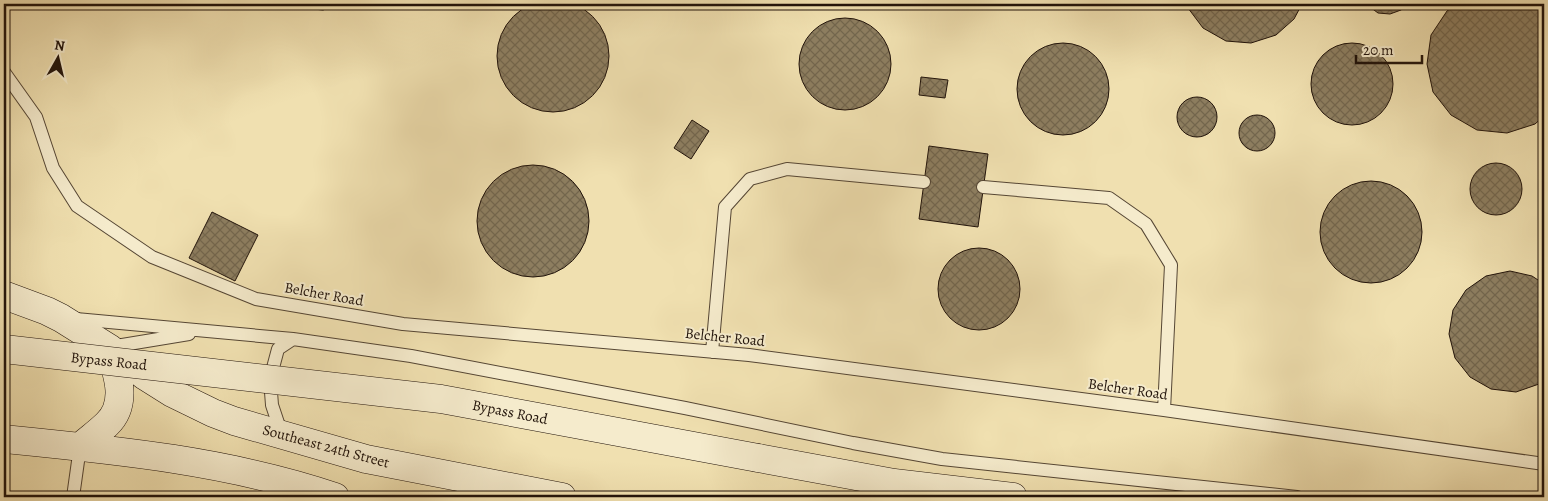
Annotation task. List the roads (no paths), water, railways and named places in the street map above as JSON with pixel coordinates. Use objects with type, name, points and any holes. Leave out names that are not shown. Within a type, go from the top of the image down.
[{"type":"street","name":"Southeast 24th Street","points":[[4,296],[61,318],[109,348],[145,376],[172,393],[234,421],[366,460],[451,475],[520,493],[562,497]]},
{"type":"street","points":[[80,447],[109,423],[119,406],[120,387],[109,348]]},
{"type":"street","name":"Bypass Road","points":[[4,349],[441,399],[894,483],[1013,497]]},
{"type":"street","points":[[4,439],[80,447],[240,471],[318,494]]},
{"type":"lane","name":"Belcher Road","points":[[4,72],[36,117],[53,168],[76,206],[152,257],[256,299],[403,324],[749,355],[1164,410],[1544,464]]},
{"type":"lane","points":[[712,352],[725,207],[750,179],[787,169],[924,182]]},
{"type":"lane","points":[[984,187],[1109,198],[1146,224],[1171,265],[1164,410]]},
{"type":"lane","points":[[61,318],[293,338],[411,356],[942,459],[1297,497]]},
{"type":"lane","points":[[109,348],[209,331]]},
{"type":"lane","points":[[282,436],[272,405],[270,379],[278,349],[293,338]]},
{"type":"lane","points":[[73,497],[80,447]]}]
